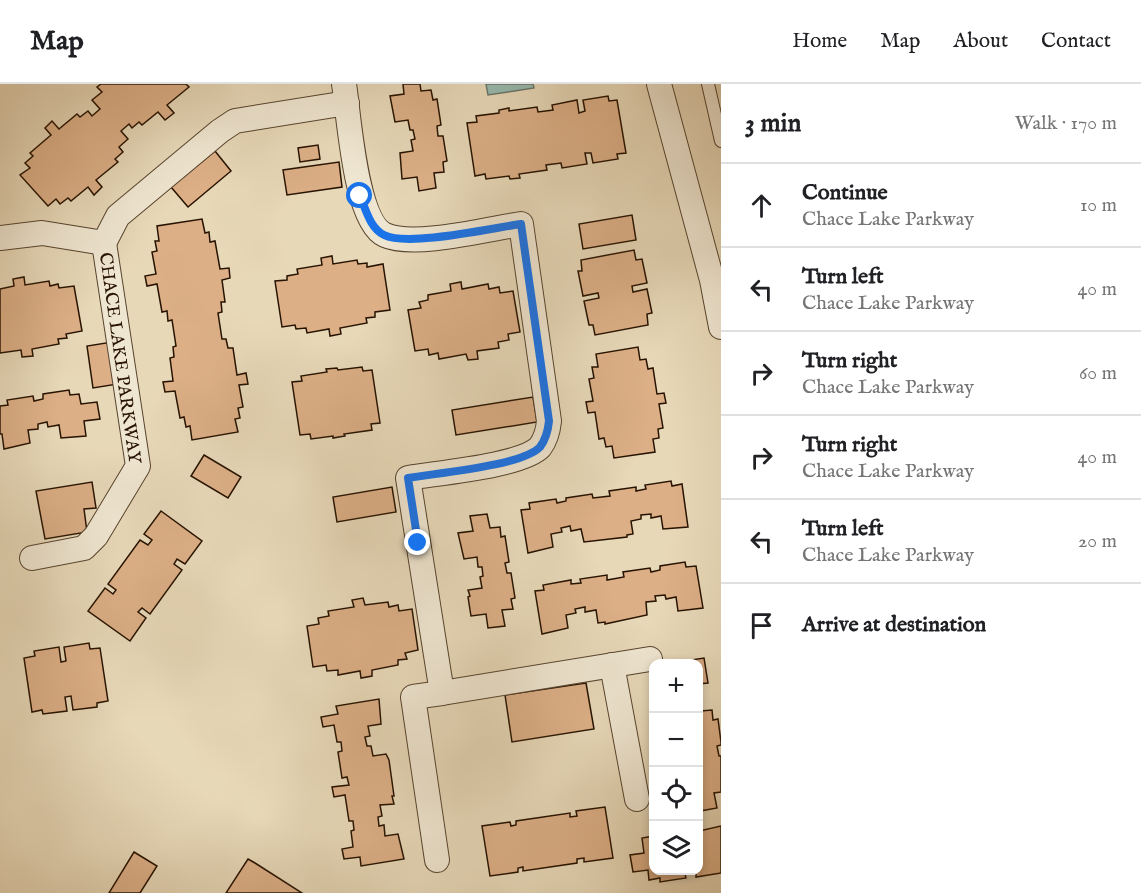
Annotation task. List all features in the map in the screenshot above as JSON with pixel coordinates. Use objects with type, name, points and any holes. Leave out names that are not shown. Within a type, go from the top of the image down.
[{"type":"street","points":[[659,84],[712,280],[721,327]]},
{"type":"street","name":"CHACE LAKE PARKWAY","points":[[32,558],[84,548],[96,536],[138,466],[104,243],[118,216],[220,131],[236,121],[345,93],[360,196],[371,224],[384,235],[407,239],[428,238],[521,224],[549,421],[547,436],[539,448],[526,456],[502,463],[408,478],[442,693]]},
{"type":"street","name":"CHACE LAKE PARKWAY","points":[[0,238],[42,233],[104,243]]},
{"type":"street","points":[[437,860],[413,697],[649,659]]},
{"type":"street","points":[[612,665],[637,799]]},
{"type":"lane","points":[[708,84],[721,141]]},
{"type":"water","points":[[486,84],[533,84],[534,88],[488,95]]},
{"type":"building","points":[[101,84],[186,84],[189,87],[167,105],[174,113],[165,120],[158,112],[142,125],[139,122],[132,128],[129,124],[121,131],[128,139],[119,147],[123,152],[115,159],[118,162],[96,180],[102,187],[94,195],[88,187],[71,201],[68,198],[60,204],[56,199],[48,206],[20,175],[30,168],[25,163],[33,156],[30,153],[51,135],[45,128],[52,121],[59,129],[77,114],[80,117],[88,111],[92,116],[100,109],[92,100],[102,92],[97,87]]},
{"type":"building","points":[[403,84],[420,84],[421,91],[431,90],[433,100],[437,99],[441,125],[437,126],[438,136],[443,136],[447,161],[443,162],[444,172],[434,173],[436,188],[419,191],[417,177],[402,179],[400,153],[413,151],[411,140],[415,139],[408,120],[395,122],[390,96],[404,94]]},
{"type":"building","points":[[608,96],[609,101],[617,100],[626,153],[617,154],[618,159],[593,163],[591,153],[585,153],[587,164],[562,168],[561,163],[546,165],[547,170],[519,174],[520,178],[510,179],[509,176],[486,179],[485,174],[475,176],[467,123],[477,122],[476,116],[499,113],[499,110],[509,108],[509,111],[537,107],[538,112],[553,110],[552,105],[577,100],[579,113],[585,111],[583,100]]},
{"type":"building","points":[[318,145],[320,159],[300,162],[298,148]]},
{"type":"building","points":[[215,151],[231,171],[188,207],[171,187]]},
{"type":"building","points":[[339,162],[342,187],[287,195],[283,170]]},
{"type":"building","points":[[632,215],[636,240],[583,249],[579,224]]},
{"type":"building","points":[[202,219],[205,233],[209,232],[210,242],[215,241],[220,269],[229,268],[230,278],[222,280],[225,302],[221,302],[222,312],[218,313],[222,339],[226,339],[228,348],[233,348],[237,375],[246,373],[248,384],[239,385],[243,407],[238,408],[240,418],[235,419],[238,432],[192,440],[190,426],[186,427],[184,417],[180,418],[175,391],[165,392],[163,382],[173,381],[170,358],[174,357],[173,347],[176,346],[172,320],[168,321],[167,311],[162,312],[157,284],[147,286],[145,276],[156,274],[152,252],[157,251],[155,241],[159,241],[157,226]]},
{"type":"building","points":[[634,250],[636,260],[642,259],[647,283],[632,286],[633,292],[647,289],[652,313],[647,314],[648,325],[595,335],[593,325],[589,325],[584,301],[599,298],[598,293],[583,296],[578,271],[582,271],[581,260]]},
{"type":"building","points":[[332,256],[333,264],[357,260],[358,264],[367,263],[367,267],[383,264],[390,310],[375,312],[375,317],[366,318],[367,323],[340,328],[341,334],[330,336],[329,329],[307,333],[306,328],[296,329],[295,325],[282,327],[275,281],[287,280],[287,276],[298,274],[297,269],[322,265],[321,258]]},
{"type":"building","points":[[24,277],[25,285],[49,281],[50,286],[58,284],[59,288],[74,286],[82,331],[66,334],[67,338],[58,339],[59,344],[32,349],[33,356],[22,357],[21,350],[0,353],[0,289],[14,286],[13,279]]},
{"type":"building","points":[[461,282],[462,289],[488,284],[489,289],[499,287],[500,293],[513,291],[520,332],[508,334],[509,340],[498,342],[499,348],[477,351],[478,359],[468,360],[466,354],[439,359],[438,353],[429,355],[428,349],[415,351],[408,310],[421,308],[419,302],[428,300],[428,295],[451,291],[450,284]]},
{"type":"building","points":[[112,342],[118,384],[93,388],[87,346]]},
{"type":"building","points":[[638,347],[640,360],[646,359],[648,369],[653,368],[657,394],[664,393],[666,403],[659,404],[663,428],[658,429],[659,438],[653,439],[655,452],[614,458],[612,446],[606,447],[604,438],[599,439],[595,412],[588,413],[586,402],[593,401],[589,379],[594,378],[592,367],[598,367],[596,354]]},
{"type":"building","points":[[362,367],[363,371],[372,370],[380,423],[371,424],[372,430],[333,438],[333,436],[311,439],[310,434],[300,435],[292,382],[302,381],[301,376],[327,372],[326,369]]},
{"type":"building","points":[[69,390],[70,395],[79,394],[81,404],[97,402],[100,419],[84,421],[86,436],[61,438],[59,425],[48,427],[47,422],[38,424],[38,429],[28,430],[30,443],[4,449],[2,434],[0,434],[0,406],[8,405],[7,400],[33,396],[34,401],[43,399],[43,394]]},
{"type":"building","points":[[533,397],[537,422],[456,435],[452,410]]},
{"type":"building","points":[[204,455],[241,477],[228,498],[191,476]]},
{"type":"building","points":[[671,481],[672,486],[682,484],[688,527],[663,529],[661,516],[651,518],[651,514],[641,515],[641,519],[631,521],[633,534],[627,537],[584,542],[581,529],[571,531],[570,526],[561,528],[562,532],[551,534],[553,547],[528,553],[521,510],[530,509],[529,503],[556,499],[557,503],[566,501],[566,498],[592,494],[593,498],[610,496],[609,491],[636,487],[636,491],[646,489],[645,485]]},
{"type":"building","points":[[92,482],[96,508],[84,509],[87,532],[45,539],[36,491]]},
{"type":"building","points":[[392,487],[396,512],[337,522],[333,497]]},
{"type":"building","points":[[161,511],[202,541],[185,564],[177,559],[174,564],[182,570],[150,614],[142,608],[138,612],[146,618],[130,641],[88,611],[105,588],[113,594],[116,590],[108,584],[140,540],[148,545],[152,540],[144,534]]},
{"type":"building","points":[[487,514],[490,528],[500,527],[501,537],[505,536],[509,562],[505,563],[507,573],[511,573],[515,598],[511,599],[513,609],[502,610],[505,626],[488,628],[486,614],[471,616],[468,597],[470,596],[468,590],[482,588],[480,577],[483,576],[482,567],[478,567],[477,557],[464,559],[458,533],[473,531],[470,516]]},
{"type":"building","points":[[685,562],[686,567],[696,566],[703,608],[678,611],[676,597],[666,599],[665,595],[655,596],[656,601],[646,602],[647,615],[605,624],[605,622],[598,623],[596,610],[585,612],[585,607],[575,609],[576,613],[566,615],[568,628],[542,634],[535,591],[544,590],[543,585],[571,580],[571,584],[581,583],[580,579],[607,575],[607,580],[624,577],[623,572],[650,568],[651,572],[660,570],[660,566]]},
{"type":"building","points":[[363,598],[365,605],[388,602],[389,607],[398,605],[399,611],[412,609],[418,650],[405,653],[407,659],[398,660],[398,665],[372,670],[372,676],[361,678],[360,671],[338,675],[338,670],[327,671],[326,665],[313,667],[307,626],[319,624],[318,618],[329,616],[328,611],[354,607],[352,600]]},
{"type":"building","points":[[89,643],[90,649],[100,648],[108,701],[97,703],[97,707],[73,710],[71,696],[65,697],[67,711],[43,714],[42,710],[32,712],[24,658],[35,656],[34,651],[59,647],[61,662],[66,661],[64,647]]},
{"type":"building","points":[[704,658],[708,683],[703,684],[703,659],[698,659]]},
{"type":"building","points":[[586,683],[594,729],[512,742],[505,695]]},
{"type":"building","points":[[379,699],[381,724],[368,726],[370,736],[365,737],[367,746],[371,746],[373,756],[386,754],[389,760],[394,804],[380,805],[382,816],[378,817],[379,826],[384,825],[385,836],[398,834],[404,859],[361,866],[360,857],[344,859],[342,849],[353,847],[351,831],[354,830],[353,821],[349,821],[345,795],[334,797],[332,787],[349,785],[347,777],[342,778],[338,752],[342,751],[341,742],[337,742],[334,725],[323,727],[321,717],[338,714],[336,706]]},
{"type":"building","points":[[712,710],[713,720],[718,719],[721,745],[717,746],[719,756],[721,756],[721,792],[714,793],[717,808],[703,810],[703,711]]},
{"type":"building","points":[[605,807],[613,858],[584,862],[584,858],[577,859],[577,863],[523,871],[523,867],[518,868],[518,872],[490,876],[482,826],[510,822],[511,826],[516,825],[516,821],[570,813],[570,817],[577,816],[576,811]]},
{"type":"building","points":[[721,826],[721,873],[696,877],[696,875],[703,875],[703,830]]},
{"type":"building","points":[[649,837],[649,875],[685,875],[686,878],[660,882],[660,878],[649,880],[648,870],[633,872],[630,855],[644,853],[642,838]]},
{"type":"building","points":[[134,852],[157,866],[140,893],[109,893]]},
{"type":"building","points":[[248,859],[255,863],[302,893],[226,893]]},
{"type":"route","points":[[360,196],[371,224],[384,235],[407,239],[428,238],[521,224],[549,421],[547,436],[539,448],[526,456],[502,463],[408,478],[418,543]]}]
